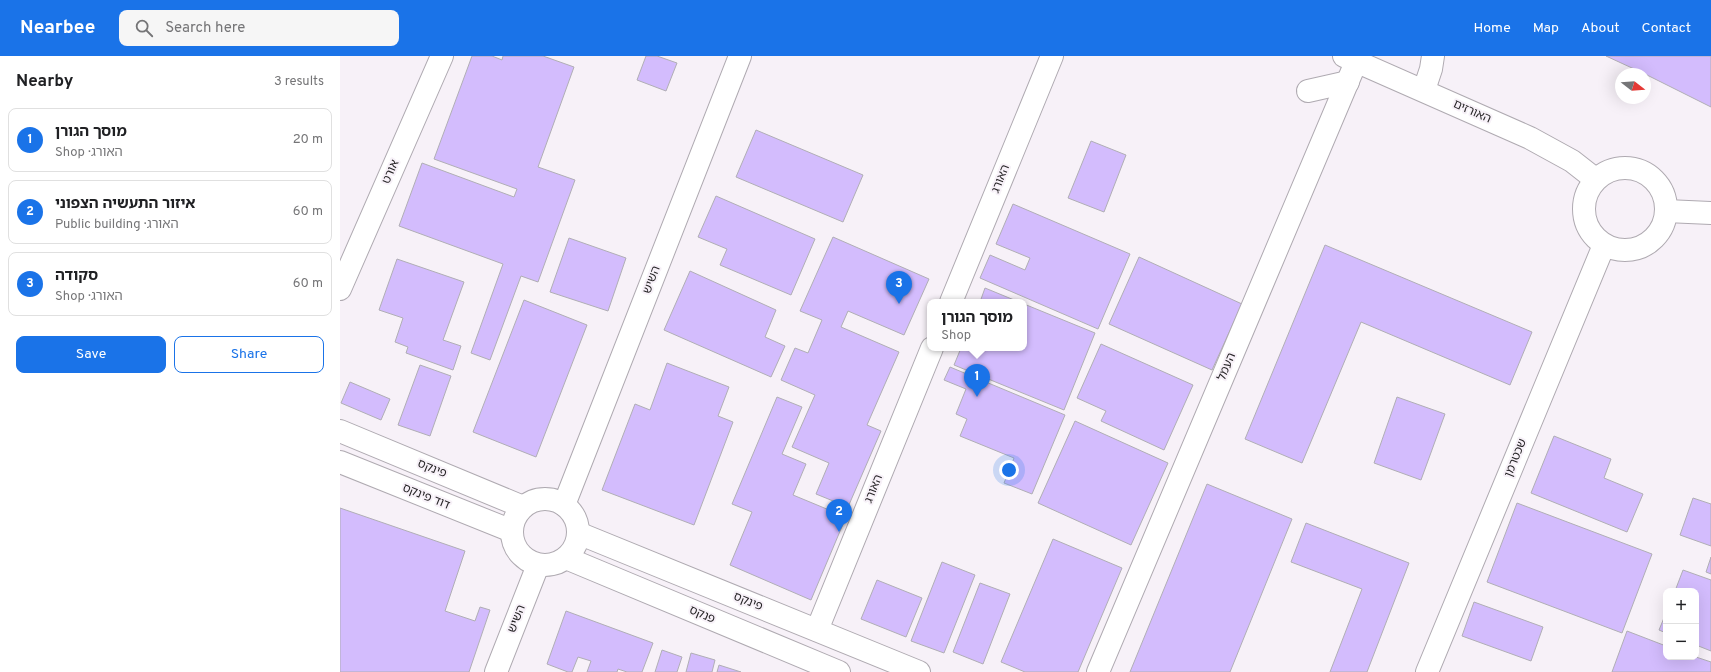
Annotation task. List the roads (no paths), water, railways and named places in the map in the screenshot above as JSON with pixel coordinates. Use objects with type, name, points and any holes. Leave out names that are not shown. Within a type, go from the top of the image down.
[{"type":"street","name":"אורט","points":[[340,289],[442,56]]},
{"type":"street","name":"השיש","points":[[564,505],[740,56]]},
{"type":"street","name":"האורג","points":[[952,299],[1052,56]]},
{"type":"street","points":[[1424,90],[1431,69],[1433,56]]},
{"type":"street","name":"האורזים","points":[[1350,59],[1424,90],[1530,138],[1572,161],[1595,179]]},
{"type":"street","name":"העמל","points":[[1098,672],[1348,82],[1350,59]]},
{"type":"street","points":[[1308,91],[1348,82]]},
{"type":"street","points":[[1621,167],[1635,168],[1648,174],[1659,184],[1665,197],[1666,211],[1660,231],[1644,246],[1635,249],[1614,249],[1604,245],[1594,237],[1587,226],[1584,214],[1584,202],[1588,190],[1595,179],[1607,171],[1621,167]]},
{"type":"street","points":[[1666,211],[1711,213]]},
{"type":"street","name":"שכטרמן","points":[[1427,672],[1604,245]]},
{"type":"street","name":"האורג","points":[[817,630],[931,351]]},
{"type":"street","name":"פינקס","points":[[340,431],[523,507]]},
{"type":"street","name":"דוד פינקס","points":[[340,462],[512,531]]},
{"type":"street","points":[[542,499],[554,500],[564,505],[571,511],[576,521],[578,533],[574,549],[566,558],[550,565],[538,565],[519,553],[513,543],[512,531],[516,516],[523,507],[531,502],[542,499]]},
{"type":"street","name":"פינקס","points":[[578,533],[919,672]]},
{"type":"street","name":"פנקס","points":[[566,558],[804,665],[839,672]]},
{"type":"street","name":"השיש","points":[[496,672],[538,565]]},
{"type":"place","name":"סקודה","points":[[899,304]]},
{"type":"place","name":"מוסך הגורן","points":[[977,397]]},
{"type":"place","name":"איזור התעשיה הצפוני","points":[[839,532]]}]
